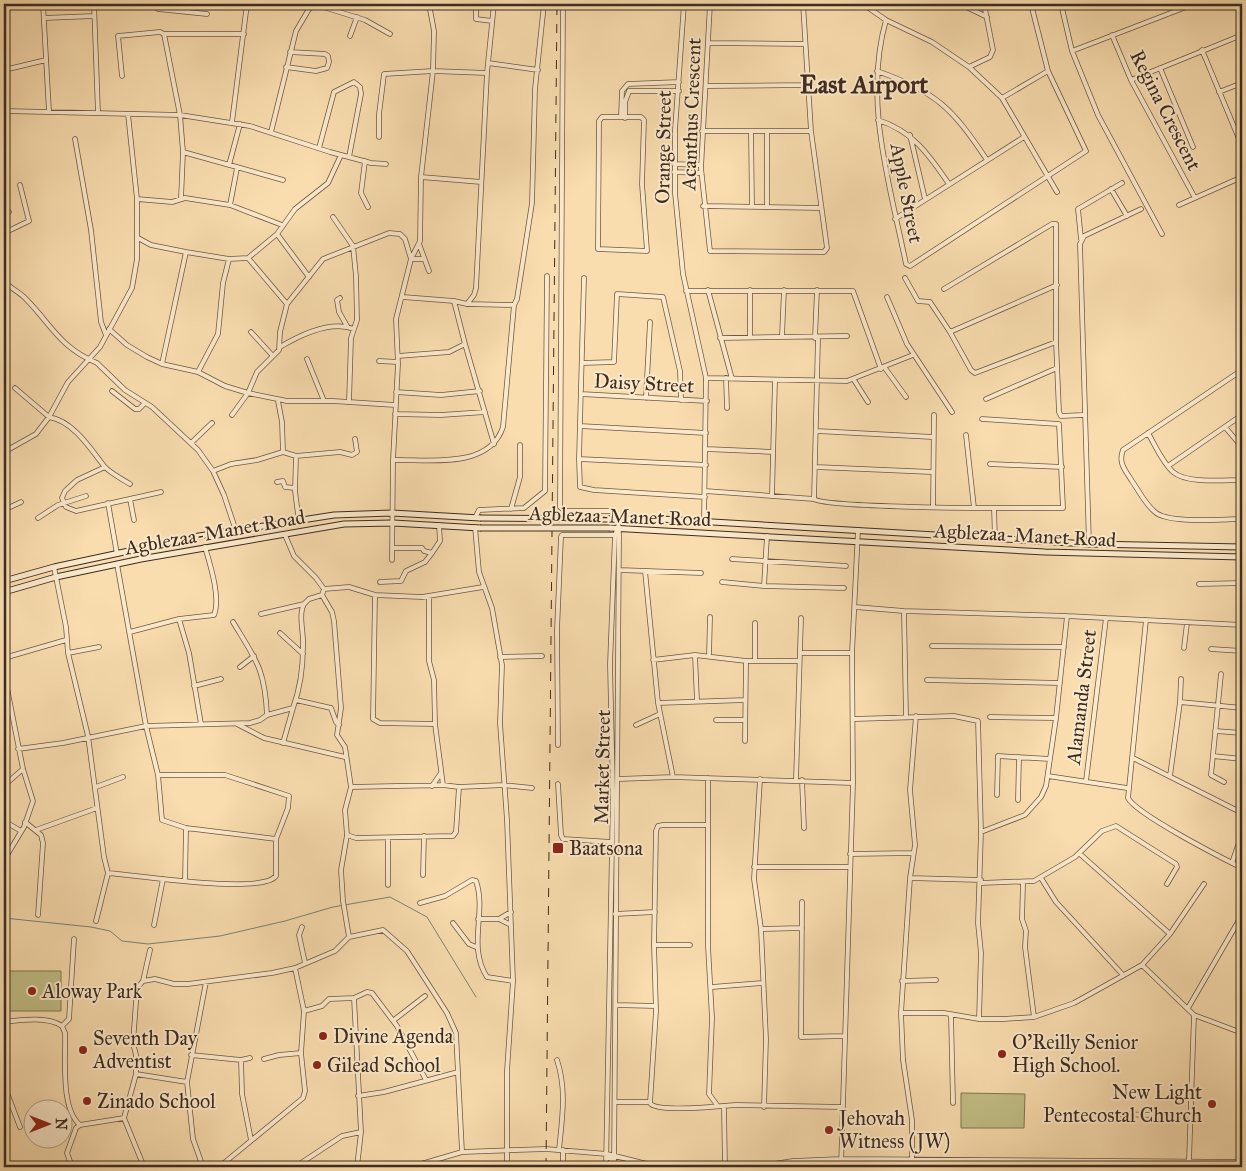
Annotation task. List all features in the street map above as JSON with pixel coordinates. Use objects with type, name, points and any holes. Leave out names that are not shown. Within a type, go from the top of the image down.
[{"type":"main road","name":"Agblezaa-Manet Road","points":[[4,581],[54,567],[236,531],[334,515],[367,513],[478,518],[704,522],[1089,544],[1242,547]]},
{"type":"main road","name":"Agblezaa-Manet Road","points":[[4,592],[56,577],[205,547],[344,524],[393,522],[478,527],[618,528],[1080,554],[1242,557]]},
{"type":"street","points":[[43,4],[49,112]]},
{"type":"street","points":[[94,4],[98,113]]},
{"type":"street","points":[[151,4],[158,9],[207,14]]},
{"type":"street","points":[[232,122],[247,4]]},
{"type":"street","points":[[271,132],[296,32],[313,4],[357,17],[390,34]]},
{"type":"street","points":[[429,4],[434,31],[433,71],[421,177],[419,244],[429,272]]},
{"type":"street","points":[[476,4],[476,19],[492,21]]},
{"type":"street","points":[[467,304],[474,295],[476,288],[487,73],[494,4]]},
{"type":"street","points":[[393,460],[466,458],[494,444],[503,427],[514,305],[519,293],[532,203],[535,89],[544,4]]},
{"type":"street","points":[[563,4],[560,507],[564,511],[612,511],[618,519]]},
{"type":"street","name":"Orange Street","points":[[684,4],[674,172],[677,231],[686,291],[706,378],[704,522]]},
{"type":"street","name":"Acanthus Crescent","points":[[710,4],[701,165],[708,248],[712,252],[824,252],[826,248],[807,85],[803,4]]},
{"type":"street","points":[[863,4],[886,20],[932,42],[969,67],[1002,98],[1057,192]]},
{"type":"street","points":[[960,4],[987,17]]},
{"type":"street","points":[[969,67],[990,57],[994,46],[984,4]]},
{"type":"street","points":[[1031,4],[1048,71],[1086,151],[1049,177]]},
{"type":"street","points":[[1063,4],[1072,51],[1098,115],[1162,234]]},
{"type":"street","points":[[1072,51],[1194,4]]},
{"type":"street","points":[[44,18],[94,16]]},
{"type":"street","points":[[350,36],[357,17]]},
{"type":"street","points":[[4,20],[6,26]]},
{"type":"street","name":"Apple Street","points":[[886,20],[878,46],[878,120],[895,219],[906,264],[910,266],[1049,177]]},
{"type":"street","points":[[122,76],[118,36],[160,32],[164,34],[244,34]]},
{"type":"street","points":[[164,34],[180,114],[183,152],[181,198]]},
{"type":"street","points":[[1131,80],[1242,35]]},
{"type":"street","name":"Regina Crescent","points":[[1112,36],[1131,80],[1195,198]]},
{"type":"street","points":[[709,43],[805,44]]},
{"type":"street","points":[[1202,50],[1242,146]]},
{"type":"street","points":[[286,66],[316,71],[326,68],[330,62],[325,54],[290,52]]},
{"type":"street","points":[[4,70],[46,60]]},
{"type":"street","points":[[488,63],[538,70]]},
{"type":"street","points":[[1160,68],[1193,146]]},
{"type":"street","points":[[877,70],[926,92],[947,106],[965,126],[987,160]]},
{"type":"street","points":[[379,137],[379,114],[384,74],[433,71],[487,73]]},
{"type":"street","points":[[1002,98],[1048,71]]},
{"type":"street","points":[[319,148],[332,96],[337,90],[354,82],[360,87],[361,94],[349,157]]},
{"type":"street","points":[[623,118],[622,91],[628,84],[679,82]]},
{"type":"street","points":[[1219,92],[1242,83]]},
{"type":"street","points":[[706,86],[807,85]]},
{"type":"street","points":[[623,118],[626,96],[630,91],[679,91]]},
{"type":"street","points":[[4,105],[4,111],[180,114],[232,122],[271,132],[364,162],[386,164]]},
{"type":"street","points":[[4,452],[36,434],[49,417],[68,382],[100,347],[132,288],[138,238],[137,199],[128,114]]},
{"type":"street","points":[[602,117],[623,118],[641,117],[644,120],[642,184],[648,249],[645,251],[598,249],[599,120],[602,117]]},
{"type":"street","points":[[878,120],[894,125],[926,150],[949,184]]},
{"type":"street","points":[[229,166],[240,124]]},
{"type":"street","points":[[702,130],[811,131]]},
{"type":"street","points":[[1236,133],[1242,130]]},
{"type":"street","points":[[751,131],[752,207]]},
{"type":"street","points":[[767,131],[767,207]]},
{"type":"street","points":[[910,136],[925,199]]},
{"type":"street","points":[[895,219],[1024,136]]},
{"type":"street","points":[[75,139],[91,230],[101,322],[106,335]]},
{"type":"street","points":[[183,152],[283,180]]},
{"type":"street","points":[[138,238],[152,245],[186,252],[229,259],[248,258],[277,234],[282,224],[295,209],[328,183],[341,154]]},
{"type":"street","points":[[364,162],[361,193],[368,207]]},
{"type":"street","points":[[674,164],[701,165]]},
{"type":"street","points":[[230,205],[237,168]]},
{"type":"street","points":[[674,172],[701,173]]},
{"type":"street","points":[[421,177],[482,182]]},
{"type":"street","name":"Regina Crescent","points":[[1180,205],[1242,177]]},
{"type":"street","points":[[1089,544],[1083,415],[1081,239],[1078,209],[1122,182]]},
{"type":"street","points":[[4,233],[29,221],[20,185]]},
{"type":"street","points":[[1111,189],[1127,216]]},
{"type":"street","points":[[137,199],[172,202],[181,198],[230,205],[282,224]]},
{"type":"street","points":[[703,206],[821,208]]},
{"type":"street","points":[[1081,239],[1141,209]]},
{"type":"street","points":[[4,213],[9,212]]},
{"type":"street","points":[[333,217],[353,246],[357,320],[351,338],[349,402]]},
{"type":"street","points":[[944,289],[1054,223],[1057,285],[1056,342],[1060,415],[1083,415]]},
{"type":"street","points":[[280,347],[280,332],[287,304],[323,258],[388,233],[400,234],[405,238],[411,259]]},
{"type":"street","points":[[277,234],[309,277]]},
{"type":"street","points":[[392,560],[393,460],[398,359],[396,319],[411,259],[419,244]]},
{"type":"street","points":[[162,364],[186,252]]},
{"type":"street","points":[[248,258],[287,304]]},
{"type":"street","points":[[411,259],[424,258]]},
{"type":"street","points":[[198,372],[218,334],[222,291],[229,259]]},
{"type":"street","points":[[478,518],[479,510],[524,508],[545,491],[547,276]]},
{"type":"street","points":[[584,278],[579,459],[580,485],[582,489],[705,497]]},
{"type":"street","points":[[905,278],[918,302],[930,302],[950,332],[971,370],[975,373],[1056,342]]},
{"type":"street","points":[[4,281],[24,297],[60,340],[89,361],[97,363],[125,390],[152,406],[191,443],[213,471],[224,495],[236,531]]},
{"type":"street","points":[[950,332],[1057,285]]},
{"type":"street","points":[[708,290],[732,378]]},
{"type":"street","points":[[750,290],[750,336]]},
{"type":"street","points":[[782,336],[784,290]]},
{"type":"street","points":[[814,499],[817,431],[816,290]]},
{"type":"street","points":[[686,291],[853,291],[883,368],[906,397]]},
{"type":"street","points":[[582,363],[614,362],[616,294],[662,297],[679,366],[681,400]]},
{"type":"street","points":[[403,297],[454,301],[467,304],[514,305]]},
{"type":"street","points":[[887,297],[913,355],[952,412]]},
{"type":"street","points":[[340,298],[337,300],[337,306],[347,326]]},
{"type":"street","points":[[454,301],[494,444]]},
{"type":"street","points":[[646,398],[650,322]]},
{"type":"street","points":[[232,415],[248,393],[257,372],[280,347],[313,331],[347,326],[354,329]]},
{"type":"street","points":[[109,329],[127,345],[162,364],[198,372],[225,386],[248,393],[278,400],[395,405]]},
{"type":"street","points":[[251,332],[272,356]]},
{"type":"street","points":[[720,338],[750,336],[817,338],[847,336]]},
{"type":"street","points":[[379,361],[453,351],[465,344]]},
{"type":"street","points":[[706,378],[854,380],[913,355]]},
{"type":"street","points":[[307,359],[324,401]]},
{"type":"street","points":[[986,399],[1057,368]]},
{"type":"street","points":[[1242,370],[1123,450],[1120,458],[1123,467],[1154,512],[1160,516],[1242,519]]},
{"type":"street","points":[[726,378],[727,408]]},
{"type":"street","points":[[772,495],[775,380]]},
{"type":"street","points":[[854,380],[868,402]]},
{"type":"street","points":[[15,388],[49,417],[56,418],[67,425],[93,450],[105,466],[130,484]]},
{"type":"street","points":[[112,391],[135,409],[139,409],[144,403]]},
{"type":"street","points":[[396,392],[441,394],[480,391]]},
{"type":"street","name":"Daisy Street","points":[[580,394],[707,401]]},
{"type":"street","points":[[278,400],[282,422],[283,452]]},
{"type":"street","points":[[395,414],[441,415],[485,412]]},
{"type":"street","points":[[932,507],[934,415]]},
{"type":"street","points":[[1168,466],[1242,415]]},
{"type":"street","points":[[705,491],[814,499],[831,503],[1061,510],[1063,505],[1062,467],[1058,423],[982,419]]},
{"type":"street","points":[[191,443],[212,423]]},
{"type":"street","points":[[580,426],[706,433]]},
{"type":"street","points":[[1225,427],[1242,447]]},
{"type":"street","points":[[817,431],[933,437]]},
{"type":"street","points":[[1148,433],[1168,466],[1180,477],[1189,479],[1242,480]]},
{"type":"street","points":[[966,435],[974,508]]},
{"type":"street","points":[[213,471],[231,464],[256,460],[283,452],[296,456],[336,452],[352,455],[357,452],[355,439]]},
{"type":"street","points":[[511,509],[520,477],[520,445]]},
{"type":"street","points":[[706,449],[773,452]]},
{"type":"street","points":[[296,456],[295,488],[299,522]]},
{"type":"street","points":[[579,459],[706,465]]},
{"type":"street","points":[[990,464],[1062,467]]},
{"type":"street","points":[[105,466],[69,486],[64,491],[66,507],[76,511],[161,492]]},
{"type":"street","points":[[816,467],[932,472]]},
{"type":"street","points":[[277,482],[283,481],[285,487],[295,488]]},
{"type":"street","points":[[38,518],[64,502],[86,496]]},
{"type":"street","points":[[130,498],[134,520]]},
{"type":"street","points":[[4,510],[21,502]]},
{"type":"street","points":[[108,503],[117,554]]},
{"type":"street","points":[[994,508],[995,539]]},
{"type":"street","name":"Market Street","points":[[614,1165],[615,914],[618,779],[618,519]]},
{"type":"street","points":[[380,582],[401,581],[406,571],[426,562],[440,541],[439,525]]},
{"type":"street","points":[[478,527],[483,588],[492,608],[502,681],[500,723],[508,829],[513,981],[507,1072],[507,1167]]},
{"type":"street","name":"Market Street","points":[[606,1166],[608,1148],[613,793],[610,664],[615,535],[618,528]]},
{"type":"street","points":[[841,1167],[853,783],[852,654],[858,530]]},
{"type":"street","points":[[285,535],[294,556],[324,589]]},
{"type":"street","points":[[558,745],[557,630],[561,537],[562,535],[615,535]]},
{"type":"street","points":[[764,586],[767,536]]},
{"type":"street","points":[[130,632],[179,619],[211,616],[215,613],[214,582],[205,547]]},
{"type":"street","points":[[392,548],[422,548],[424,552],[432,553]]},
{"type":"street","points":[[732,559],[846,566]]},
{"type":"street","points":[[117,564],[146,726],[158,776],[160,818],[164,822],[186,828],[276,839]]},
{"type":"street","points":[[54,567],[68,653],[88,736],[104,858],[108,873],[96,921]]},
{"type":"street","points":[[619,570],[702,573]]},
{"type":"street","points":[[645,571],[658,703],[673,777]]},
{"type":"street","points":[[722,582],[764,586],[844,588]]},
{"type":"street","points":[[1199,584],[1242,583]]},
{"type":"street","points":[[324,589],[349,587],[375,596],[429,596],[483,588]]},
{"type":"street","points":[[324,589],[322,595],[332,612],[334,621],[341,708],[338,735],[345,747],[351,787],[345,810],[347,836],[342,863],[343,901],[349,936]]},
{"type":"street","points":[[283,743],[296,700],[303,654],[301,612],[304,604],[309,599],[322,595]]},
{"type":"street","points":[[375,596],[373,719],[380,723],[435,724]]},
{"type":"street","points":[[429,596],[428,652],[434,680],[435,724],[443,786]]},
{"type":"street","points":[[261,614],[304,604]]},
{"type":"street","points":[[855,607],[904,611],[1067,616],[1242,625]]},
{"type":"street","points":[[904,611],[906,717]]},
{"type":"street","points":[[981,832],[1018,818],[1031,810],[1041,797],[1048,776],[1067,616]]},
{"type":"street","points":[[709,656],[710,617]]},
{"type":"street","points":[[796,780],[800,618]]},
{"type":"street","name":"Alamanda Street","points":[[1086,781],[1106,618]]},
{"type":"street","points":[[179,619],[189,653],[201,724]]},
{"type":"street","points":[[1146,620],[1133,758],[1127,788],[1130,802],[1179,834],[1242,868]]},
{"type":"street","points":[[233,622],[254,656],[264,678],[267,715]]},
{"type":"street","points":[[755,623],[755,661]]},
{"type":"street","points":[[1184,648],[1187,623]]},
{"type":"street","points":[[280,634],[303,654]]},
{"type":"street","points":[[4,658],[66,640]]},
{"type":"street","points":[[932,646],[1064,647]]},
{"type":"street","points":[[68,653],[99,647]]},
{"type":"street","points":[[1211,649],[1242,651]]},
{"type":"street","points":[[800,653],[852,654]]},
{"type":"street","points":[[653,660],[695,655],[755,661],[799,661]]},
{"type":"street","points":[[695,655],[697,701]]},
{"type":"street","points":[[240,667],[254,656]]},
{"type":"street","points":[[500,658],[542,656]]},
{"type":"street","points":[[745,741],[746,660]]},
{"type":"street","points":[[4,673],[18,749],[33,801],[21,831],[4,860]]},
{"type":"street","points":[[1221,674],[1211,776],[1224,782]]},
{"type":"street","points":[[194,686],[220,679]]},
{"type":"street","points":[[1170,776],[1180,702],[1181,679]]},
{"type":"street","points":[[927,680],[1060,683]]},
{"type":"street","points":[[296,700],[310,705],[331,708],[339,725]]},
{"type":"street","points":[[658,703],[745,700]]},
{"type":"street","points":[[1180,702],[1242,708]]},
{"type":"street","points":[[18,749],[63,743],[88,736],[146,726],[256,722],[267,715],[293,708]]},
{"type":"street","points":[[636,725],[660,714]]},
{"type":"street","points":[[912,1161],[912,1120],[903,1060],[901,1013],[913,853],[914,832],[910,790],[916,716]]},
{"type":"street","points":[[854,719],[954,716],[978,721],[981,832],[981,882],[978,923],[981,953],[979,1019]]},
{"type":"street","points":[[990,717],[1056,718]]},
{"type":"street","points":[[716,720],[745,720]]},
{"type":"street","points":[[235,723],[264,738],[345,757]]},
{"type":"street","points":[[1215,731],[1242,733]]},
{"type":"street","points":[[997,795],[998,756],[1050,759]]},
{"type":"street","points":[[1212,756],[1242,759]]},
{"type":"street","points":[[1018,800],[1019,757]]},
{"type":"street","points":[[1133,758],[1242,813]]},
{"type":"street","points":[[7,783],[23,769]]},
{"type":"street","points":[[432,786],[441,773]]},
{"type":"street","points":[[108,873],[217,885],[273,880],[276,876],[276,839],[290,802],[287,794],[225,775],[158,776]]},
{"type":"street","points":[[1048,776],[1127,788]]},
{"type":"street","points":[[96,787],[123,777]]},
{"type":"street","points":[[618,779],[673,777],[853,783]]},
{"type":"street","points":[[708,778],[708,946],[712,987],[709,1094],[711,1100],[718,1106]]},
{"type":"street","points":[[760,779],[754,867],[761,929],[766,1039],[764,1107]]},
{"type":"street","points":[[802,780],[804,828]]},
{"type":"street","points":[[558,784],[561,835],[563,839],[611,842]]},
{"type":"street","points":[[351,787],[443,786],[459,788],[504,785],[532,788]]},
{"type":"street","points":[[347,836],[356,838],[388,838],[456,835],[459,788]]},
{"type":"street","points":[[36,830],[97,808]]},
{"type":"street","points":[[4,821],[21,831]]},
{"type":"street","points":[[25,822],[36,830],[41,836],[43,843],[38,915]]},
{"type":"street","points":[[650,1102],[656,1006],[654,945],[656,831],[658,826],[707,825]]},
{"type":"street","points":[[910,878],[1023,883],[1040,878],[1080,854],[1102,831],[1116,826],[1176,864],[1177,868],[1166,884]]},
{"type":"street","points":[[186,828],[186,881]]},
{"type":"street","points":[[1232,863],[1242,834]]},
{"type":"street","points":[[423,875],[424,836]]},
{"type":"street","points":[[388,838],[388,885]]},
{"type":"street","points":[[850,854],[913,853]]},
{"type":"street","points":[[1080,854],[1170,934]]},
{"type":"street","points":[[754,867],[850,867]]},
{"type":"street","points":[[154,925],[163,878]]},
{"type":"street","points":[[1040,878],[1056,902],[1123,975]]},
{"type":"street","points":[[420,904],[442,898],[475,880],[477,883],[478,919],[476,947],[487,977],[513,981]]},
{"type":"street","points":[[1023,883],[1022,919],[1026,931],[1025,947],[1034,1017]]},
{"type":"street","points":[[901,1013],[951,1015],[979,1019],[1034,1017],[1074,1003],[1142,965],[1170,934],[1204,884]]},
{"type":"street","points":[[802,902],[801,1037],[844,1036]]},
{"type":"street","points":[[499,919],[511,912]]},
{"type":"street","points":[[615,914],[655,912]]},
{"type":"street","points":[[1188,1008],[1242,915]]},
{"type":"street","points":[[478,919],[499,919],[511,925]]},
{"type":"street","points":[[453,922],[469,944],[476,947]]},
{"type":"street","points":[[302,927],[299,935],[305,963]]},
{"type":"street","points":[[761,929],[802,928]]},
{"type":"street","points":[[143,981],[155,979],[174,984],[206,982],[295,968],[335,950],[349,936],[383,930],[407,951],[447,1013],[456,1033],[462,1152]]},
{"type":"street","points":[[62,1026],[69,1018],[74,938]]},
{"type":"street","points":[[654,945],[690,945]]},
{"type":"street","points":[[144,1167],[124,1118],[136,1074],[136,1055],[133,1043],[137,988],[143,981],[150,950]]},
{"type":"street","points":[[1142,965],[1194,1014],[1242,1033]]},
{"type":"street","points":[[214,1167],[226,1165],[251,1140],[302,1098],[305,1084],[301,1053],[304,1012],[295,968]]},
{"type":"street","points":[[902,981],[936,980]]},
{"type":"street","points":[[203,1167],[193,1139],[187,1082],[206,982]]},
{"type":"street","points":[[712,987],[762,983]]},
{"type":"street","points":[[304,1012],[322,1006],[329,999],[354,998],[367,992],[372,993],[394,1020],[426,1080]]},
{"type":"street","points":[[394,1020],[425,996]]},
{"type":"street","points":[[354,998],[361,1132],[357,1167]]},
{"type":"street","points":[[616,1005],[656,1006]]},
{"type":"street","points":[[1189,1161],[1194,1014]]},
{"type":"street","points":[[951,1015],[953,1103]]},
{"type":"street","points":[[4,1022],[40,1020],[57,1022],[62,1026],[65,1032],[67,1095],[73,1115],[80,1126]]},
{"type":"street","points":[[264,1059],[280,1054],[301,1053]]},
{"type":"street","points":[[191,1055],[241,1060],[250,1058]]},
{"type":"street","points":[[241,1060],[242,1094],[251,1140]]},
{"type":"street","points":[[557,1060],[563,1084],[561,1150],[563,1167]]},
{"type":"street","points":[[358,1096],[458,1072]]},
{"type":"street","points":[[136,1074],[187,1082]]},
{"type":"street","points":[[4,1085],[20,1127]]},
{"type":"street","points":[[615,1102],[650,1102],[656,1108],[682,1109],[696,1106],[718,1106],[724,1108],[735,1105],[842,1107]]},
{"type":"street","points":[[724,1108],[725,1167]]},
{"type":"street","points":[[1117,1114],[1192,1116]]},
{"type":"street","points":[[72,1167],[67,1153],[76,1128],[124,1118]]},
{"type":"street","points":[[295,1167],[342,1136],[361,1132]]},
{"type":"street","points":[[411,1167],[462,1152],[507,1150],[561,1150],[606,1154],[651,1166],[678,1167]]},
{"type":"street","points":[[606,1154],[614,1165]]},
{"type":"street","points":[[755,1167],[793,1161],[841,1159],[963,1162],[1189,1161],[1242,1163],[1242,1167]]},
{"type":"street","points":[[976,1167],[982,1161]]},
{"type":"street","points":[[963,1162],[966,1167]]},
{"type":"street","points":[[606,1166],[634,1167]]},
{"type":"shaded area","name":"Aloway Park","points":[[4,971],[61,971],[61,1011],[4,1011]]},
{"type":"shaded area","points":[[961,1093],[1025,1094],[1024,1128],[961,1128]]},
{"type":"waterway","points":[[4,918],[91,927],[110,931],[122,941],[148,944],[220,936],[285,921],[333,907],[390,897],[427,917],[476,997]]},
{"type":"railway","points":[[546,1167],[557,4]]},
{"type":"place","name":"Baatsona","points":[[558,848]]},
{"type":"place","name":"Aloway Park","points":[[32,991]]},
{"type":"place","name":"Divine Agenda","points":[[323,1036]]},
{"type":"place","name":"Seventh Day Adventist","points":[[83,1050]]},
{"type":"place","name":"O'Reilly Senior High School.","points":[[1002,1054]]},
{"type":"place","name":"Gilead School","points":[[317,1065]]},
{"type":"place","name":"Zinado School","points":[[87,1101]]},
{"type":"place","name":"New Light Pentecostal Church","points":[[1212,1104]]},
{"type":"place","name":"Jehovah Witness (JW)","points":[[829,1130]]},
{"type":"district","name":"East Airport","points":[[864,84]]}]
